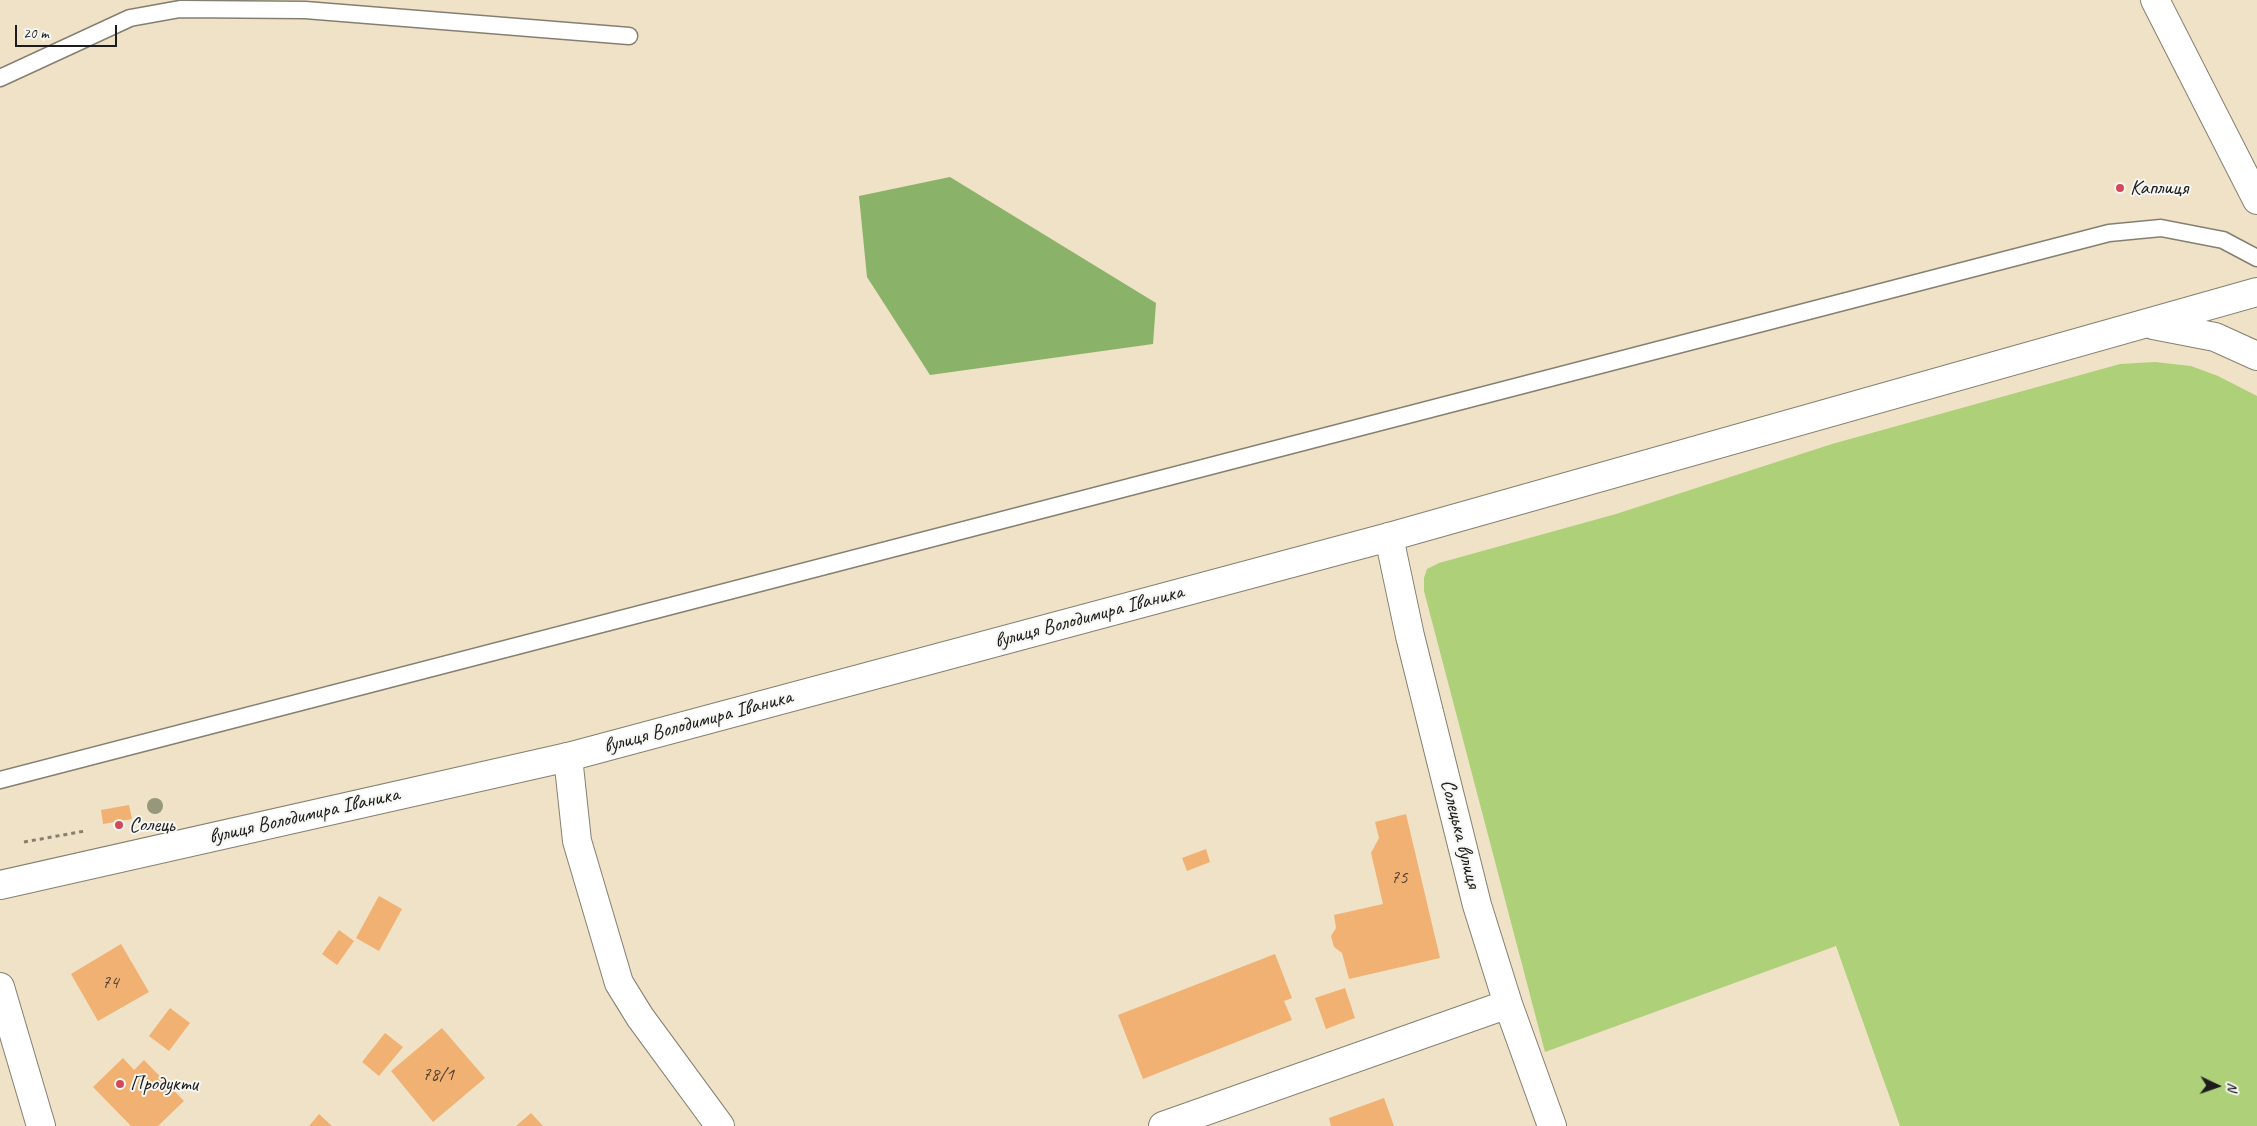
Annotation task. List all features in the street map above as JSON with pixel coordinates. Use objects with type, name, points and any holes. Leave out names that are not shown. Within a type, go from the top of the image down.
[{"type":"main road","points":[[2155,0],[2257,200]]},
{"type":"main road","name":"вулиця Володимира Іваника","points":[[0,885],[568,757],[1390,537],[2257,292]]},
{"type":"main road","points":[[2144,323],[2214,337],[2257,356]]},
{"type":"main road","name":"Солецька вулиця","points":[[1390,537],[1410,636],[1477,904],[1508,1004],[1552,1126]]},
{"type":"main road","points":[[568,757],[577,840],[618,983],[640,1017],[720,1126]]},
{"type":"main road","points":[[0,987],[41,1126]]},
{"type":"main road","points":[[1166,1125],[1508,1004]]},
{"type":"lane","points":[[0,78],[130,18],[180,9],[305,10],[629,36]]},
{"type":"lane","points":[[0,780],[2109,233],[2161,228],[2222,240],[2257,258]]},
{"type":"green space","points":[[950,177],[1156,303],[1153,344],[930,375],[867,277],[859,196]]},
{"type":"green space","points":[[2155,362],[2191,366],[2218,376],[2257,396],[2257,1126],[1900,1126],[1836,946],[1545,1052],[1424,591],[1424,578],[1427,569],[1439,563],[1616,514],[1832,444],[2120,364]]},
{"type":"building","points":[[129,805],[132,819],[103,824],[101,810]]},
{"type":"building","points":[[1406,814],[1440,958],[1349,979],[1342,953],[1334,947],[1331,936],[1336,928],[1334,915],[1383,904],[1371,853],[1379,838],[1375,822]]},
{"type":"building","points":[[1206,849],[1210,862],[1187,871],[1182,858]]},
{"type":"building","points":[[379,896],[402,909],[379,951],[356,938]]},
{"type":"building","points":[[339,930],[354,941],[337,965],[322,954]]},
{"type":"building","points":[[121,944],[149,992],[98,1021],[71,974]]},
{"type":"building","points":[[1275,954],[1292,998],[1284,1001],[1292,1020],[1143,1079],[1118,1015]]},
{"type":"building","points":[[1345,988],[1355,1018],[1326,1029],[1315,998]]},
{"type":"building","points":[[170,1008],[190,1023],[169,1051],[149,1036]]},
{"type":"building","points":[[442,1028],[485,1078],[433,1122],[391,1071]]},
{"type":"building","points":[[385,1033],[403,1047],[379,1076],[362,1062]]},
{"type":"building","points":[[123,1058],[134,1070],[144,1060],[184,1101],[158,1126],[131,1126],[93,1087]]},
{"type":"building","points":[[1384,1098],[1394,1126],[1331,1126],[1329,1118]]},
{"type":"building","points":[[531,1113],[543,1126],[516,1126]]},
{"type":"building","points":[[319,1114],[332,1126],[309,1126]]},
{"type":"place","name":"Каплиця","points":[[2120,188]]},
{"type":"place","name":"Солець","points":[[119,825]]},
{"type":"place","name":"Продукти","points":[[120,1084]]}]
